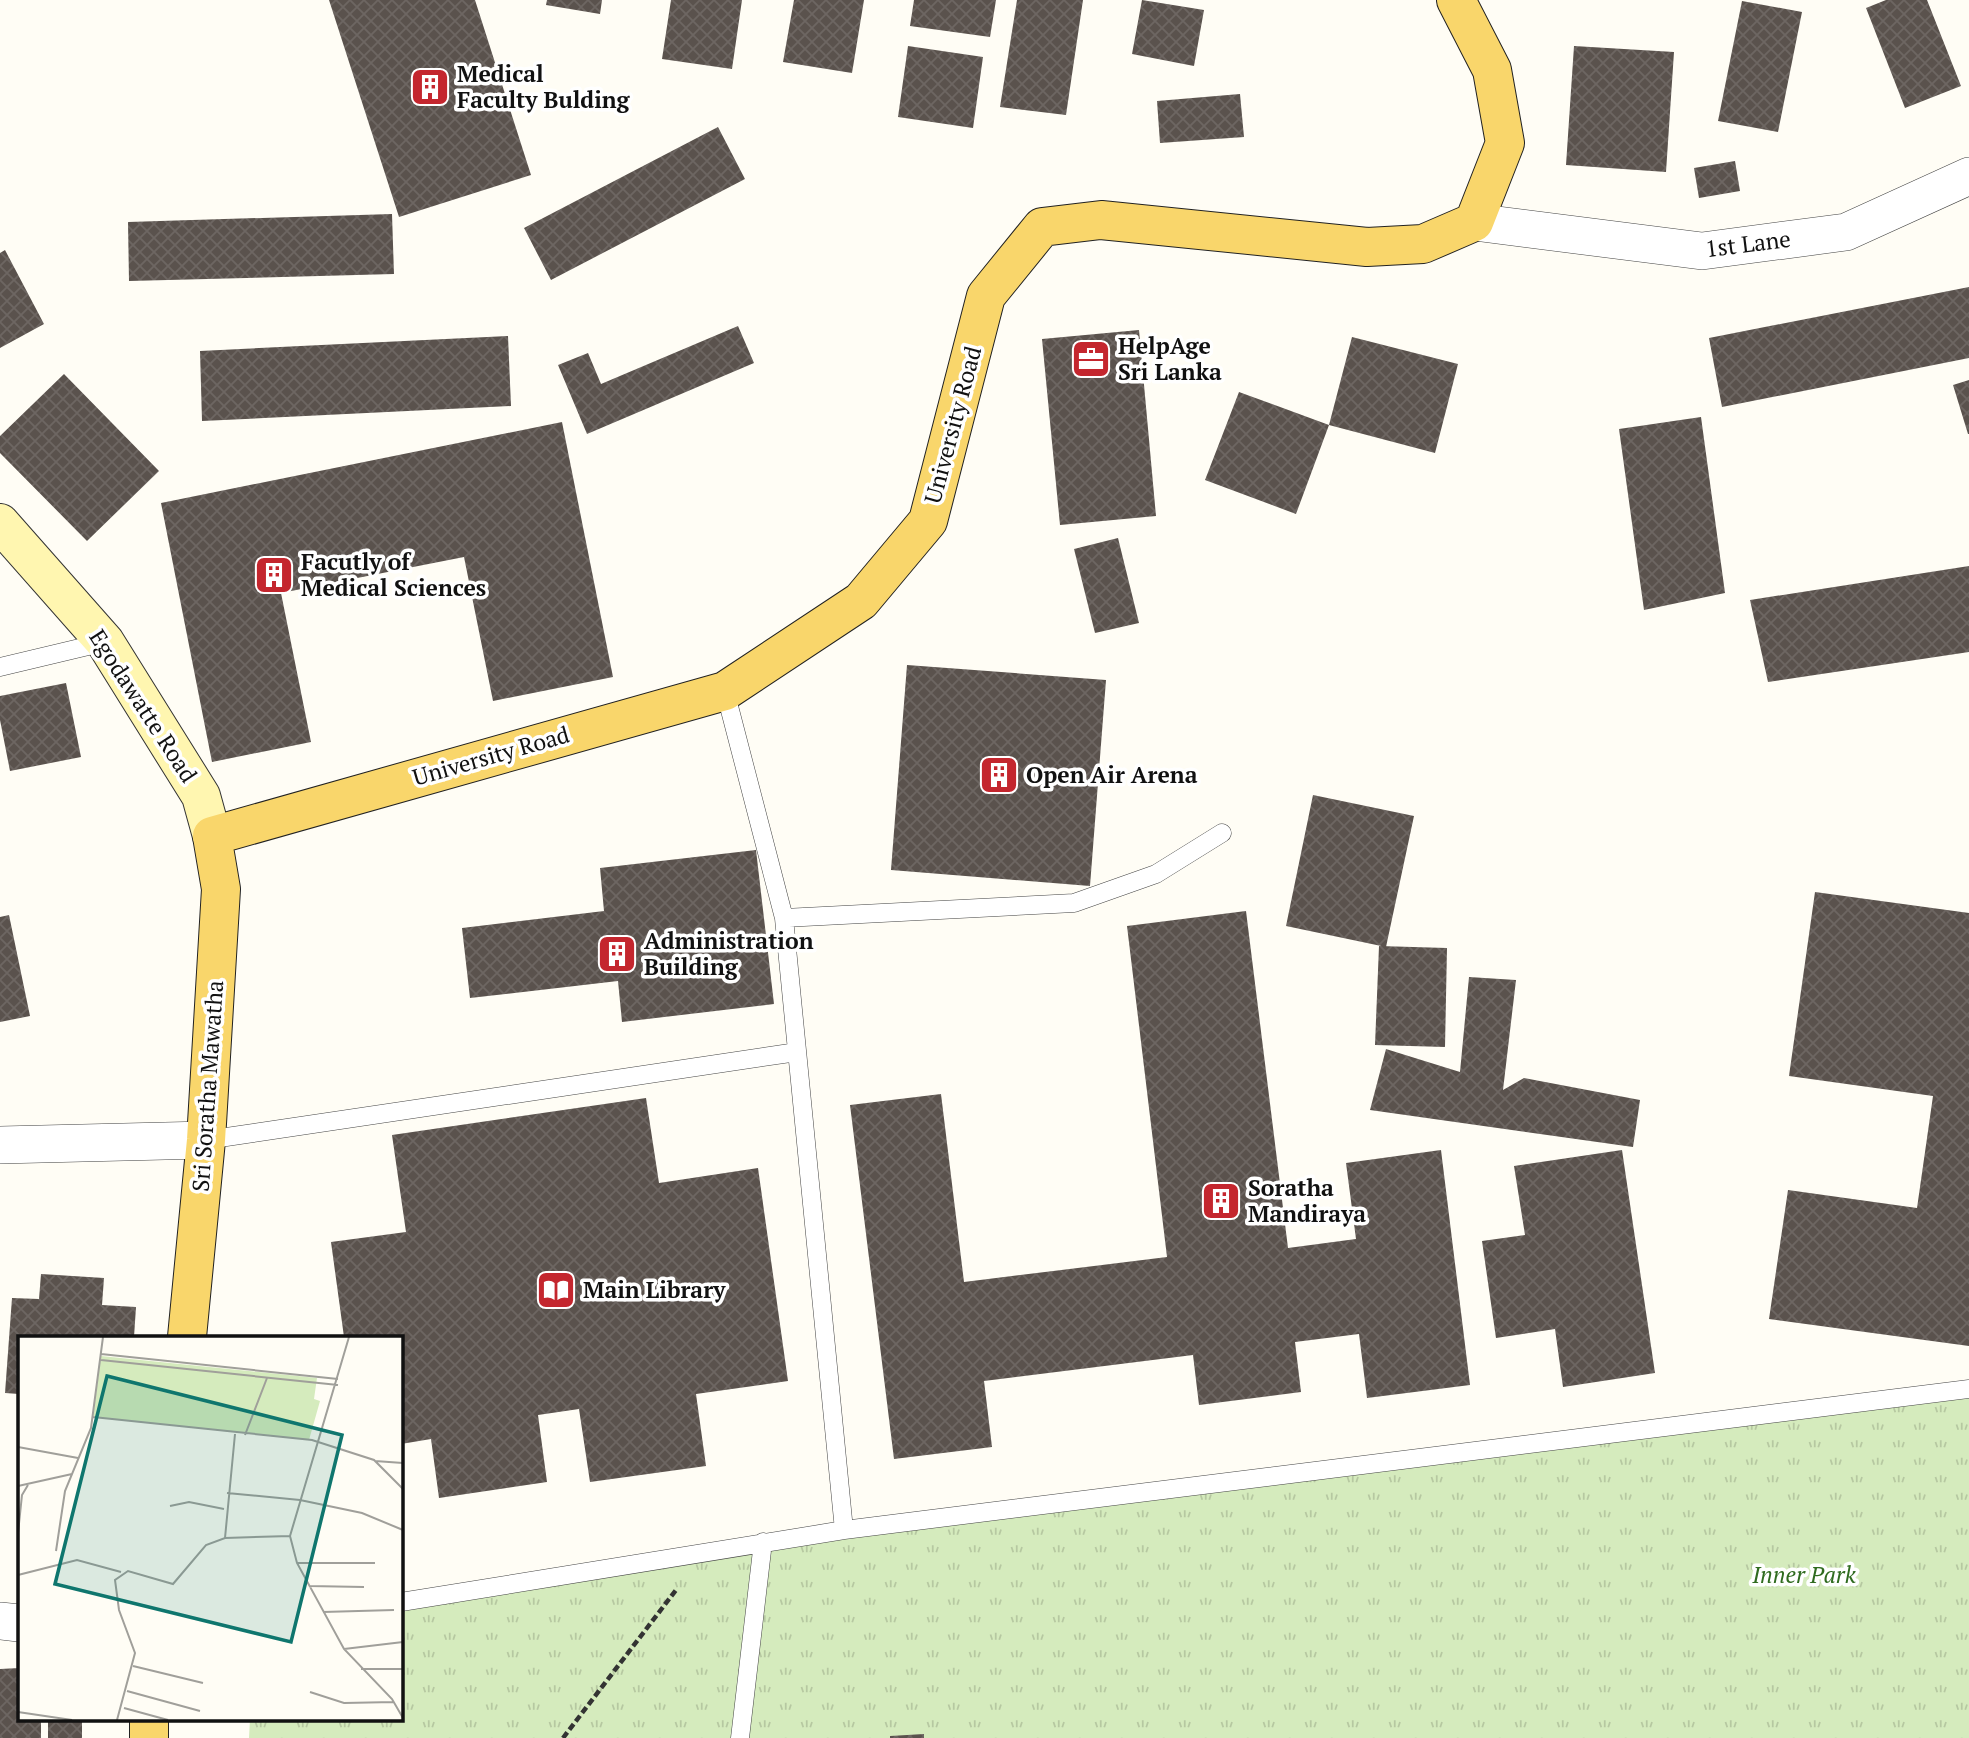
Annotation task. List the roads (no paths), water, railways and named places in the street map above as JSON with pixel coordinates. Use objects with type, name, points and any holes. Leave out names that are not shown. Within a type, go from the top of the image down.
[{"type":"main road","points":[[1456,0],[1492,70],[1505,143],[1474,222]]},
{"type":"main road","name":"University Road","points":[[212,836],[725,691],[861,601],[928,521],[986,296],[1042,227],[1101,220],[1367,247],[1423,244],[1474,222]]},
{"type":"main road","name":"Sri Soratha Mawatha","points":[[187,1336],[206,1140],[221,889],[212,836]]},
{"type":"main road","points":[[149,1720],[149,1738]]},
{"type":"street","name":"1st Lane","points":[[1474,222],[1702,251],[1846,232],[1969,176]]},
{"type":"street","name":"Egodawatte Road","points":[[0,523],[105,642],[201,796],[212,836]]},
{"type":"street","points":[[0,1145],[206,1140]]},
{"type":"street","points":[[0,1621],[18,1623]]},
{"type":"lane","points":[[0,667],[105,642]]},
{"type":"lane","points":[[725,691],[785,918],[844,1530]]},
{"type":"lane","points":[[785,918],[1074,903],[1156,874],[1222,833]]},
{"type":"lane","points":[[206,1140],[797,1052]]},
{"type":"lane","points":[[402,1602],[844,1530],[1969,1389]]},
{"type":"lane","points":[[740,1738],[763,1542]]},
{"type":"place","name":"Medical Faculty Bulding","points":[[430,87]]},
{"type":"place","name":"HelpAge Sri Lanka","points":[[1091,359]]},
{"type":"place","name":"Facutly of Medical Sciences","points":[[274,575]]},
{"type":"place","name":"Open Air Arena","points":[[999,775]]},
{"type":"place","name":"Administration Building","points":[[617,954]]},
{"type":"place","name":"Soratha Mandiraya","points":[[1221,1201]]},
{"type":"place","name":"Main Library","points":[[556,1290]]},
{"type":"park label","name":"Inner Park","points":[[1804,1575]]}]
